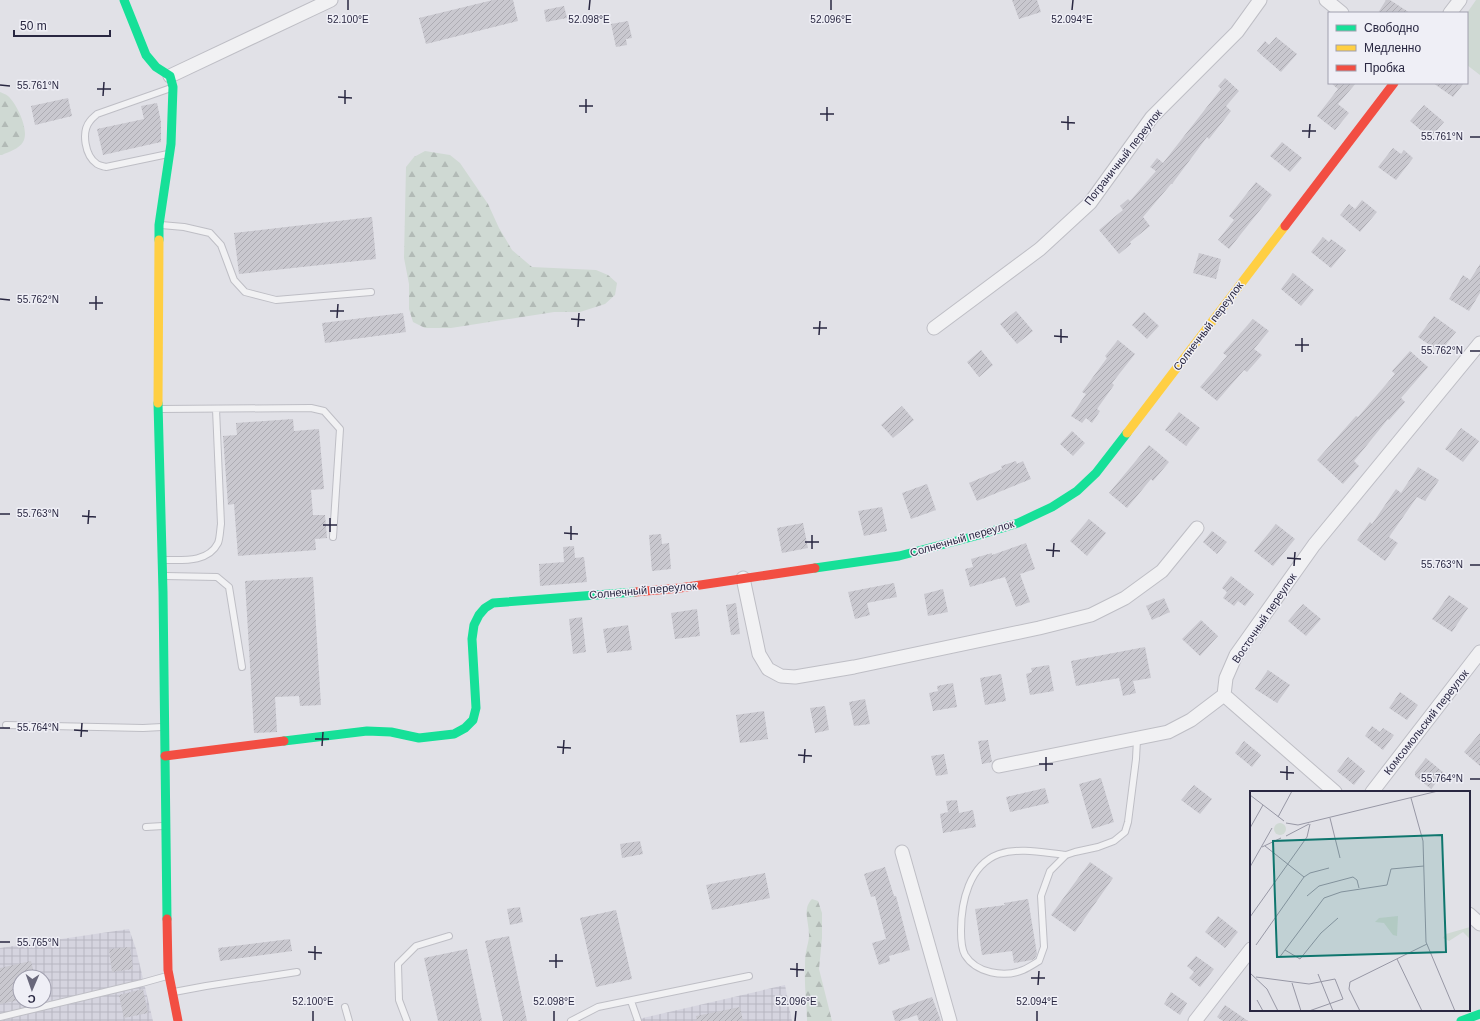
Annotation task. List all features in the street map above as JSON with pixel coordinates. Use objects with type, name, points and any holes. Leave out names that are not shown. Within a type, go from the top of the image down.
[{"type":"street","points":[[124,0],[146,55],[171,82],[170,153],[159,225],[158,409],[163,576],[168,970],[178,1021]]},
{"type":"street","points":[[171,82],[331,0]]},
{"type":"street","name":"Пограничный переулок","points":[[934,328],[1040,249],[1090,203],[1152,117],[1237,32],[1260,0]]},
{"type":"street","points":[[1326,0],[1341,12]]},
{"type":"street","points":[[1451,12],[1460,0]]},
{"type":"street","name":"Солнечный переулок","points":[[165,756],[367,731],[391,732],[419,738],[454,734],[465,728],[473,720],[476,708],[472,639],[474,625],[479,615],[485,608],[493,603],[680,588],[899,556],[979,535],[1018,522],[1052,507],[1077,491],[1096,473],[1393,84]]},
{"type":"street","name":"Восточный переулок","points":[[1224,695],[1226,678],[1236,655],[1314,545],[1425,412],[1480,343]]},
{"type":"street","points":[[743,578],[760,654],[768,669],[781,676],[795,677],[854,667],[1031,630],[1092,615],[1125,598],[1162,571],[1198,528]]},
{"type":"street","name":"Комсомольский переулок","points":[[1373,791],[1480,652]]},
{"type":"street","points":[[999,766],[1168,732],[1191,720],[1224,695],[1334,791]]},
{"type":"street","points":[[902,852],[950,1021]]},
{"type":"street","points":[[1470,915],[1480,924]]},
{"type":"street","points":[[1195,1021],[1250,950]]},
{"type":"street","points":[[1461,1021],[1480,1014]]},
{"type":"lane","points":[[170,153],[106,167],[96,164],[90,156],[86,144],[85,133],[89,121],[97,114],[171,82]]},
{"type":"lane","points":[[159,225],[184,227],[210,233],[222,245],[234,280],[245,292],[276,300],[371,292]]},
{"type":"lane","points":[[158,409],[310,408],[324,411],[340,430],[333,537]]},
{"type":"lane","points":[[162,560],[189,560],[208,555],[218,543],[221,524],[216,409]]},
{"type":"lane","points":[[163,576],[217,577],[229,587],[242,667]]},
{"type":"lane","points":[[6,725],[143,728],[165,727]]},
{"type":"lane","points":[[1066,855],[1050,871],[1041,896],[1044,946],[1039,961],[1022,971],[1008,974],[982,970],[973,964],[965,954],[961,941],[963,903],[970,881],[985,862],[999,854],[1011,851],[1029,851],[1066,855],[1114,842],[1125,832],[1130,806],[1138,739]]},
{"type":"lane","points":[[146,826],[165,826]]},
{"type":"lane","points":[[407,1021],[399,1000],[398,964],[416,946],[449,936]]},
{"type":"lane","points":[[172,992],[296,972]]},
{"type":"lane","points":[[0,1017],[142,983],[169,975]]},
{"type":"lane","points":[[571,1021],[598,1007],[749,976]]},
{"type":"lane","points":[[631,1001],[638,1021]]},
{"type":"lane","points":[[345,1007],[349,1021]]},
{"type":"shaded area","points":[[129,929],[136,949],[153,1021],[0,1021],[0,948]]},
{"type":"shaded area","points":[[785,985],[792,1021],[630,1021]]},
{"type":"green space","points":[[1476,0],[1480,0],[1480,75],[1468,66],[1468,12]]},
{"type":"green space","points":[[0,92],[12,100],[22,118],[25,131],[23,142],[16,148],[2,155],[0,155]]},
{"type":"green space","points":[[425,151],[450,155],[460,163],[488,204],[499,228],[512,250],[532,267],[596,270],[608,275],[617,283],[615,295],[605,304],[580,312],[554,312],[451,328],[425,328],[413,322],[409,309],[409,284],[404,258],[406,167],[414,157]]},
{"type":"green space","points":[[812,899],[818,901],[822,913],[822,938],[819,969],[832,1021],[807,1021],[805,963],[809,935],[807,907]]},
{"type":"building","points":[[493,0],[513,0],[518,21],[426,44],[419,18]]},
{"type":"building","points":[[1012,0],[1037,0],[1041,12],[1019,19]]},
{"type":"building","points":[[1386,0],[1390,0],[1408,12],[1379,12]]},
{"type":"building","points":[[564,6],[567,18],[546,22],[544,10]]},
{"type":"building","points":[[628,21],[632,38],[626,39],[627,45],[616,47],[611,24]]},
{"type":"building","points":[[1276,37],[1297,54],[1281,72],[1257,51],[1265,41],[1269,45]]},
{"type":"building","points":[[1225,78],[1239,91],[1226,106],[1231,111],[1209,139],[1207,137],[1172,184],[1143,217],[1150,226],[1130,242],[1131,244],[1119,254],[1099,230],[1123,210],[1120,206],[1128,199],[1130,201],[1156,171],[1150,167],[1157,158],[1163,163],[1221,89],[1218,86]]},
{"type":"building","points":[[1332,84],[1355,84],[1338,104],[1349,113],[1335,130],[1317,116],[1338,89]]},
{"type":"building","points":[[1434,84],[1463,84],[1453,97]]},
{"type":"building","points":[[68,98],[72,116],[35,125],[31,106]]},
{"type":"building","points":[[157,103],[161,122],[161,142],[103,155],[97,129],[144,119],[141,106]]},
{"type":"building","points":[[1424,105],[1444,122],[1430,138],[1410,121]]},
{"type":"building","points":[[1282,142],[1302,158],[1290,172],[1270,156]]},
{"type":"building","points":[[1393,148],[1401,154],[1404,150],[1413,158],[1396,180],[1378,167]]},
{"type":"building","points":[[1256,182],[1272,195],[1229,249],[1218,240],[1234,220],[1229,216]]},
{"type":"building","points":[[1362,200],[1377,212],[1360,232],[1340,215],[1349,204],[1355,209]]},
{"type":"building","points":[[372,217],[376,259],[239,274],[234,233]]},
{"type":"building","points":[[1323,237],[1329,242],[1331,239],[1346,250],[1331,268],[1311,252]]},
{"type":"building","points":[[1199,253],[1221,259],[1216,279],[1193,273]]},
{"type":"building","points":[[1480,264],[1480,293],[1469,311],[1449,299],[1463,275],[1470,280]]},
{"type":"building","points":[[1293,273],[1314,290],[1301,306],[1281,289]]},
{"type":"building","points":[[1016,311],[1033,331],[1017,344],[1000,324]]},
{"type":"building","points":[[1144,312],[1159,326],[1147,339],[1132,325]]},
{"type":"building","points":[[403,313],[406,332],[325,343],[322,323]]},
{"type":"building","points":[[1434,316],[1456,332],[1440,352],[1418,337]]},
{"type":"building","points":[[1253,319],[1269,331],[1254,349],[1262,355],[1247,372],[1244,370],[1217,401],[1200,387],[1227,356],[1223,353]]},
{"type":"building","points":[[1118,340],[1135,354],[1112,383],[1114,385],[1097,409],[1100,411],[1092,423],[1086,418],[1082,423],[1071,416],[1086,394],[1082,392],[1107,358],[1105,356]]},
{"type":"building","points":[[981,350],[993,365],[979,377],[967,362]]},
{"type":"building","points":[[1410,351],[1428,367],[1401,398],[1405,402],[1389,420],[1388,419],[1354,461],[1359,466],[1343,484],[1317,460],[1356,416],[1358,417],[1395,374],[1392,371]]},
{"type":"building","points":[[902,406],[914,420],[893,438],[881,425]]},
{"type":"building","points":[[1179,412],[1200,428],[1186,446],[1165,430]]},
{"type":"building","points":[[293,419],[294,431],[319,429],[324,489],[311,490],[313,515],[325,515],[327,538],[315,539],[316,550],[238,556],[234,504],[228,505],[223,436],[237,435],[236,423]]},
{"type":"building","points":[[1461,428],[1479,441],[1463,462],[1445,449]]},
{"type":"building","points":[[1072,431],[1085,443],[1073,456],[1060,444]]},
{"type":"building","points":[[1149,445],[1169,462],[1153,481],[1151,479],[1127,508],[1109,493]]},
{"type":"building","points":[[1016,461],[1017,464],[1023,461],[1031,479],[977,501],[969,483],[1002,469],[1001,466]]},
{"type":"building","points":[[1418,467],[1439,480],[1425,501],[1417,497],[1389,537],[1398,543],[1385,561],[1357,540],[1370,522],[1372,524],[1396,489],[1401,493]]},
{"type":"building","points":[[927,484],[936,510],[911,519],[902,493]]},
{"type":"building","points":[[882,507],[887,531],[864,536],[858,511]]},
{"type":"building","points":[[1089,519],[1106,533],[1087,556],[1070,541]]},
{"type":"building","points":[[803,523],[808,548],[782,553],[777,528]]},
{"type":"building","points":[[1276,524],[1295,539],[1273,566],[1254,551]]},
{"type":"building","points":[[1212,531],[1227,542],[1217,554],[1203,542]]},
{"type":"building","points":[[661,534],[662,544],[669,543],[671,569],[652,571],[649,535]]},
{"type":"building","points":[[1026,543],[1035,569],[1020,574],[1030,602],[1016,607],[1005,577],[970,587],[965,569],[973,567],[971,559],[992,553],[992,555]]},
{"type":"building","points":[[574,546],[575,558],[584,557],[587,582],[540,586],[539,564],[564,562],[563,547]]},
{"type":"building","points":[[1231,576],[1254,594],[1245,606],[1238,601],[1234,606],[1223,598],[1227,592],[1222,588]]},
{"type":"building","points":[[313,577],[321,705],[300,706],[299,696],[275,697],[277,732],[254,733],[245,581]]},
{"type":"building","points":[[894,583],[897,597],[867,603],[870,615],[855,619],[848,592]]},
{"type":"building","points":[[943,589],[948,612],[928,616],[924,594]]},
{"type":"building","points":[[1449,595],[1468,608],[1452,632],[1432,619]]},
{"type":"building","points":[[1164,598],[1170,612],[1152,620],[1146,606]]},
{"type":"building","points":[[736,603],[740,634],[731,635],[726,605]]},
{"type":"building","points":[[1303,604],[1321,619],[1306,636],[1288,621]]},
{"type":"building","points":[[697,609],[700,636],[675,639],[671,613]]},
{"type":"building","points":[[582,617],[586,652],[573,654],[569,619]]},
{"type":"building","points":[[1201,620],[1218,636],[1200,656],[1182,639]]},
{"type":"building","points":[[628,625],[632,650],[607,653],[603,629]]},
{"type":"building","points":[[1145,647],[1151,678],[1133,681],[1136,693],[1123,696],[1119,678],[1076,686],[1071,661]]},
{"type":"building","points":[[1049,665],[1054,691],[1030,695],[1026,674],[1032,672],[1031,668]]},
{"type":"building","points":[[1268,670],[1290,685],[1277,703],[1255,689]]},
{"type":"building","points":[[1001,674],[1006,701],[985,705],[980,678]]},
{"type":"building","points":[[953,683],[957,707],[933,711],[929,693],[938,691],[937,686]]},
{"type":"building","points":[[1400,692],[1418,705],[1407,720],[1389,708]]},
{"type":"building","points":[[865,699],[870,724],[854,726],[849,702]]},
{"type":"building","points":[[825,706],[829,730],[815,733],[810,708]]},
{"type":"building","points":[[764,711],[768,739],[740,743],[736,715]]},
{"type":"building","points":[[1372,726],[1380,732],[1383,728],[1394,735],[1383,750],[1365,736]]},
{"type":"building","points":[[1480,733],[1480,766],[1464,752]]},
{"type":"building","points":[[988,740],[992,762],[982,764],[978,741]]},
{"type":"building","points":[[1244,741],[1261,755],[1252,767],[1235,753]]},
{"type":"building","points":[[944,754],[948,774],[936,776],[931,756]]},
{"type":"building","points":[[1348,757],[1365,771],[1354,785],[1337,771]]},
{"type":"building","points":[[1426,758],[1444,773],[1431,789],[1415,776],[1415,772]]},
{"type":"building","points":[[1101,778],[1114,822],[1092,829],[1079,784]]},
{"type":"building","points":[[1194,785],[1212,799],[1200,814],[1181,800]]},
{"type":"building","points":[[1045,788],[1049,803],[1010,812],[1006,797]]},
{"type":"building","points":[[957,800],[959,813],[973,810],[976,827],[943,833],[940,814],[948,812],[946,801]]},
{"type":"building","points":[[640,841],[643,854],[622,858],[620,844]]},
{"type":"building","points":[[1090,862],[1113,878],[1075,932],[1051,915]]},
{"type":"building","points":[[885,867],[894,896],[896,896],[910,950],[889,956],[890,961],[879,965],[872,943],[886,939],[875,896],[871,897],[864,874]]},
{"type":"building","points":[[765,873],[770,898],[712,910],[706,885]]},
{"type":"building","points":[[1028,899],[1037,954],[1035,958],[1032,960],[1014,963],[1012,951],[982,955],[975,909],[1005,905],[1004,903]]},
{"type":"building","points":[[520,907],[523,922],[510,925],[507,909]]},
{"type":"building","points":[[616,910],[632,979],[596,987],[580,918]]},
{"type":"building","points":[[1218,916],[1238,932],[1225,948],[1205,932]]},
{"type":"building","points":[[509,936],[527,1021],[503,1021],[485,941]]},
{"type":"building","points":[[290,939],[292,951],[220,961],[218,948]]},
{"type":"building","points":[[130,947],[133,969],[112,972],[109,949]]},
{"type":"building","points":[[467,949],[482,1021],[438,1021],[424,958]]},
{"type":"building","points":[[1196,956],[1214,969],[1200,987],[1189,978],[1194,972],[1187,966]]},
{"type":"building","points":[[31,961],[33,969],[12,969],[12,1002],[0,1004],[0,968]]},
{"type":"building","points":[[143,989],[148,1013],[124,1018],[119,995]]},
{"type":"building","points":[[1171,992],[1187,1003],[1180,1015],[1164,1004]]},
{"type":"building","points":[[932,997],[941,1021],[919,1021],[917,1015],[900,1021],[895,1021],[892,1011]]},
{"type":"building","points":[[1225,1005],[1248,1021],[1223,1021],[1217,1017]]},
{"type":"building","points":[[740,1007],[743,1021],[697,1021],[696,1016]]},
{"type":"traffic: fast","points":[[124,0],[146,55],[156,67],[170,76],[173,87],[171,144],[159,225],[159,240]]},
{"type":"traffic: fast","points":[[158,403],[163,592],[167,919]]},
{"type":"traffic: fast","points":[[815,568],[899,556],[1018,523],[1052,507],[1077,491],[1096,473],[1127,433]]},
{"type":"traffic: fast","points":[[284,741],[367,731],[391,732],[419,738],[454,734],[465,728],[473,720],[476,708],[472,639],[474,625],[479,615],[485,608],[493,603],[635,592]]},
{"type":"traffic: fast","points":[[1461,1021],[1480,1014]]},
{"type":"traffic: slow","points":[[1127,433],[1285,226]]},
{"type":"traffic: slow","points":[[158,403],[159,240]]},
{"type":"traffic: jam","points":[[1285,226],[1393,84]]},
{"type":"traffic: jam","points":[[635,592],[680,588],[815,568]]},
{"type":"traffic: jam","points":[[165,756],[284,741]]},
{"type":"traffic: jam","points":[[167,919],[168,970],[178,1021]]}]
